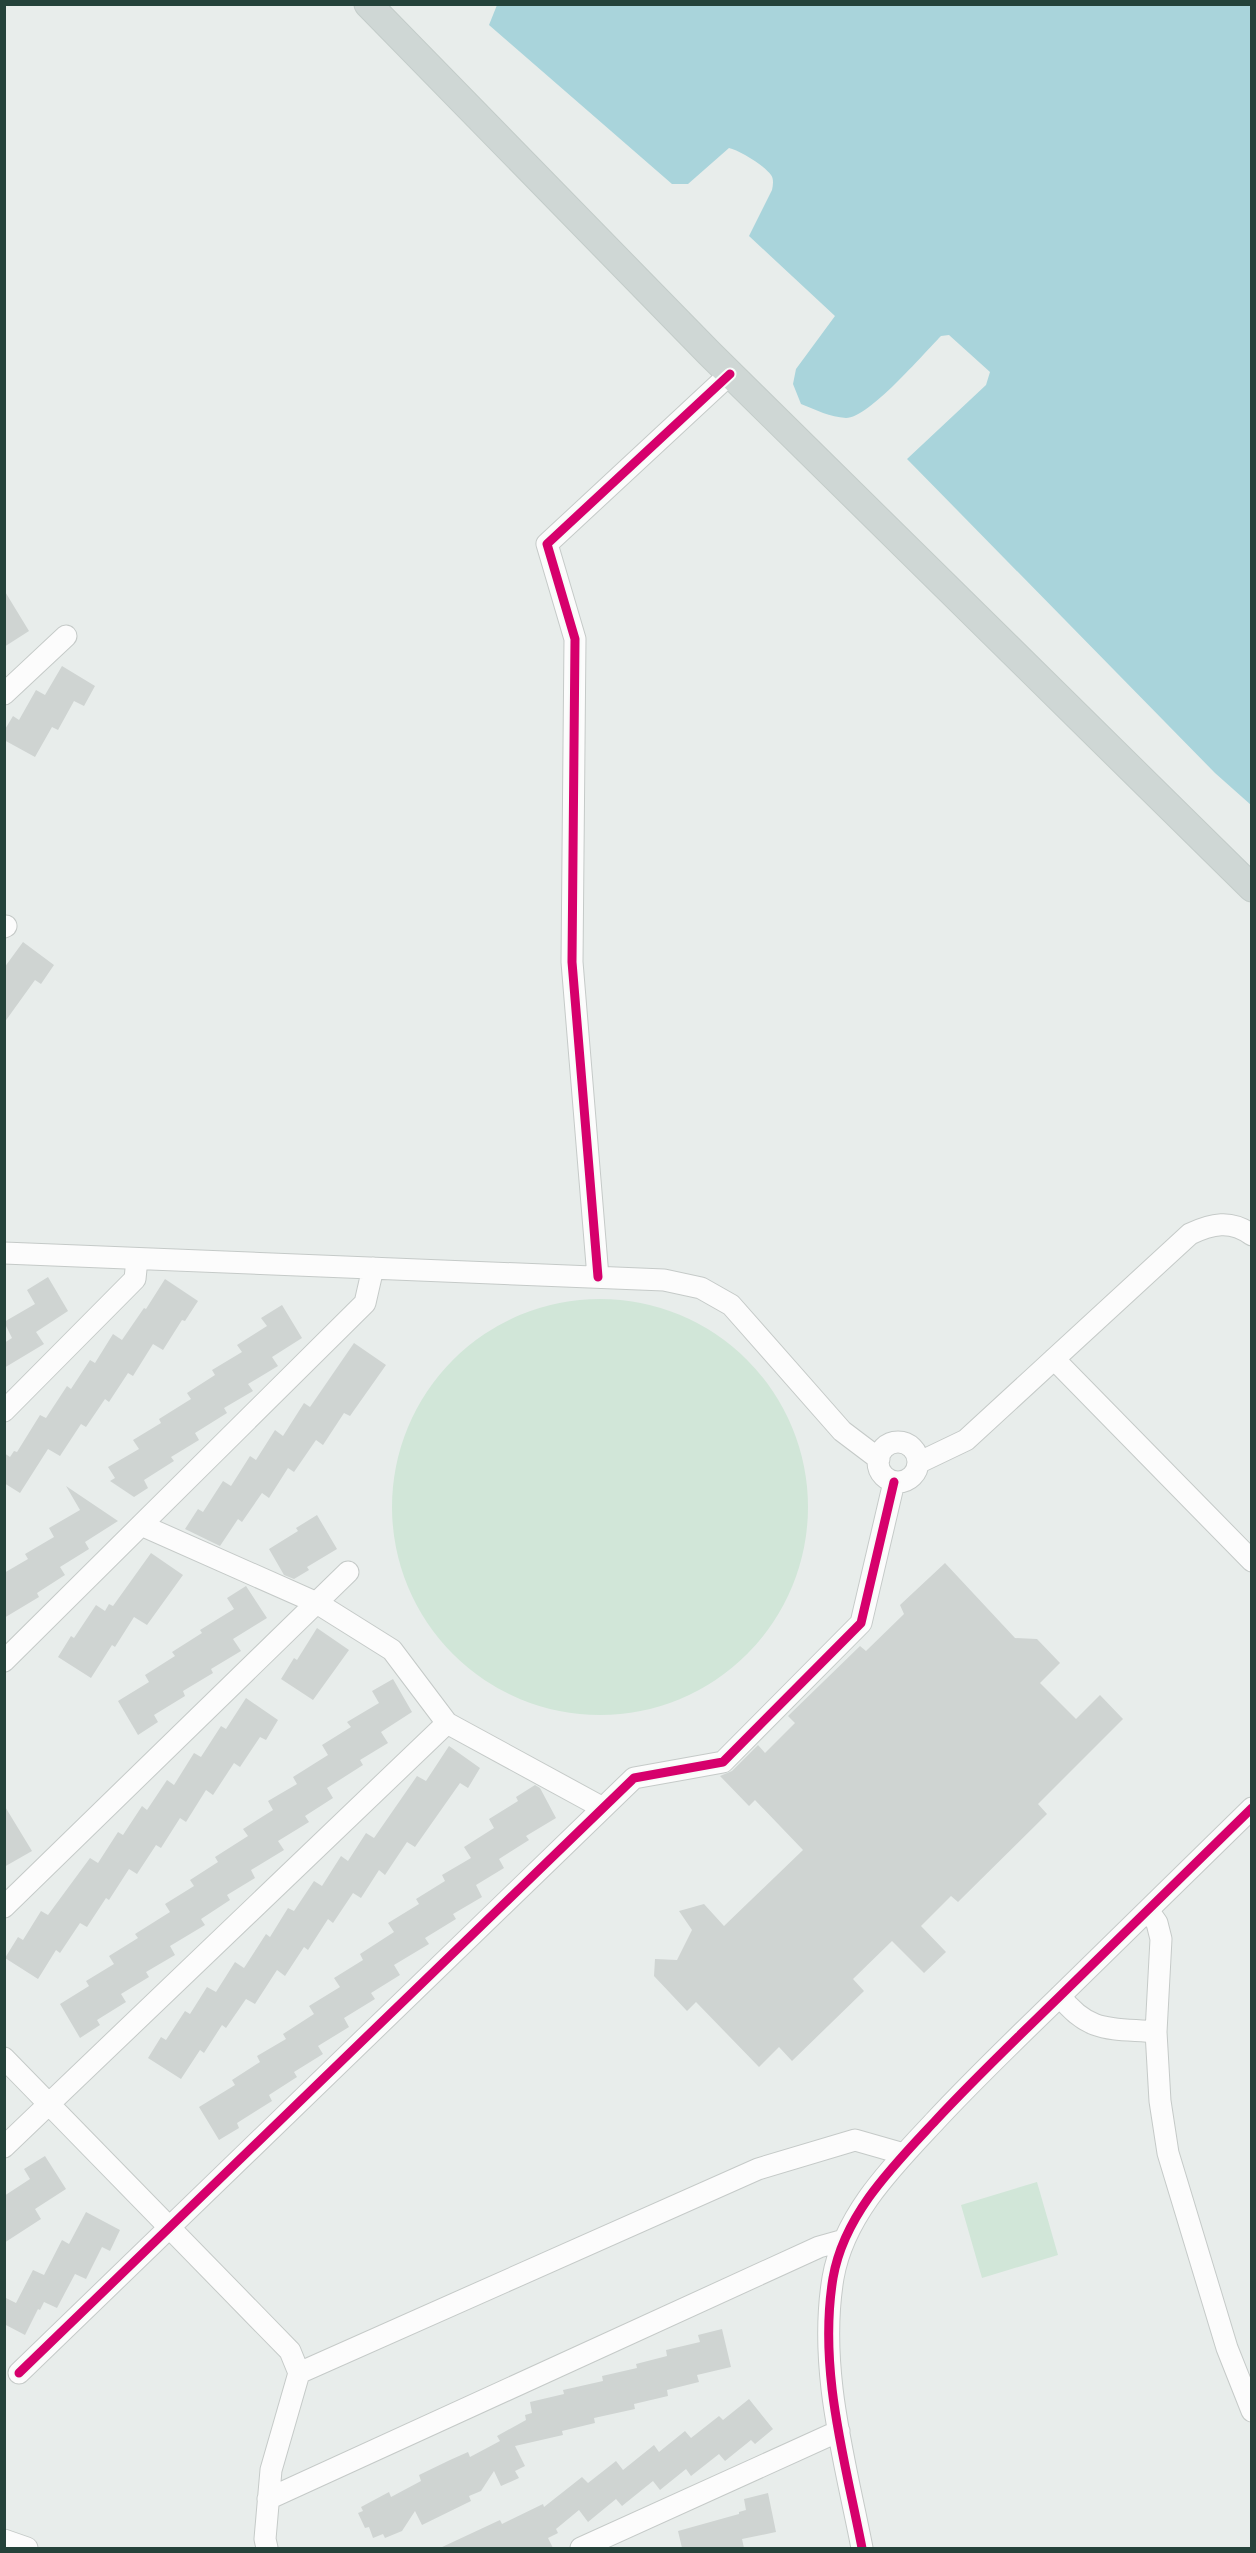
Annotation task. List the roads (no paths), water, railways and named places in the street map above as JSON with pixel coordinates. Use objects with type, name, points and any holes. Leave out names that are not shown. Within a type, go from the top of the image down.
[{"type":"main road","points":[[368,4],[730,374],[1251,888]]},
{"type":"street","points":[[598,1277],[572,962],[575,639],[547,544],[730,374]]},
{"type":"street","points":[[4,693],[66,636]]},
{"type":"street","points":[[918,1463],[913,1450],[902,1443],[890,1444],[881,1453],[878,1465],[884,1476],[894,1482],[908,1480],[918,1463],[966,1440],[1190,1234],[1210,1225],[1227,1224],[1251,1235]]},
{"type":"street","points":[[4,1253],[664,1280],[701,1288],[731,1305],[842,1431],[879,1459]]},
{"type":"street","points":[[4,1411],[135,1279],[137,1259]]},
{"type":"street","points":[[4,1661],[365,1303],[373,1268]]},
{"type":"street","points":[[1054,1359],[1200,1505],[1251,1561]]},
{"type":"street","points":[[19,2373],[634,1778],[723,1762],[861,1623],[894,1482]]},
{"type":"street","points":[[141,1525],[317,1603],[392,1650],[447,1723],[603,1808]]},
{"type":"street","points":[[4,1907],[348,1572]]},
{"type":"street","points":[[4,2147],[447,1723]]},
{"type":"street","points":[[862,2548],[828,2363],[834,2277],[844,2240],[869,2196],[904,2154],[968,2086],[1251,1808]]},
{"type":"street","points":[[1148,1910],[1157,1923],[1161,1939],[1156,2032],[1160,2101],[1168,2154],[1227,2348],[1251,2411]]},
{"type":"street","points":[[1060,1996],[1072,2012],[1085,2022],[1101,2027],[1156,2032]]},
{"type":"street","points":[[4,2058],[290,2351],[299,2373],[271,2470],[267,2548]]},
{"type":"street","points":[[299,2373],[758,2169],[855,2140],[904,2154]]},
{"type":"street","points":[[268,2499],[819,2247],[844,2240]]},
{"type":"street","points":[[581,2548],[839,2431]]},
{"type":"street","points":[[4,2540],[27,2548]]},
{"type":"water","points":[[497,5],[1251,5],[1251,805],[1215,773],[907,459],[986,385],[990,372],[949,335],[941,336],[881,397],[856,415],[846,418],[834,416],[801,404],[793,384],[796,369],[835,316],[749,236],[772,190],[771,175],[752,159],[729,148],[688,184],[672,184],[489,25]]}]
